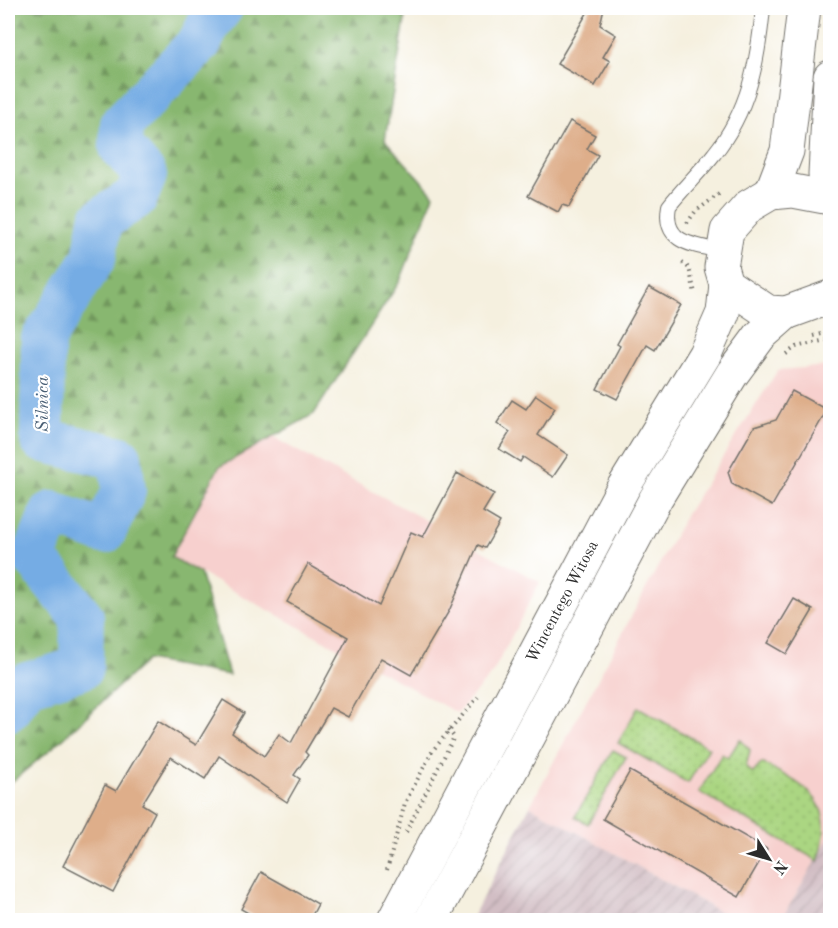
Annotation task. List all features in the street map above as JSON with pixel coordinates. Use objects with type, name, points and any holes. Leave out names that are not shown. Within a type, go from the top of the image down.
[{"type":"main road","points":[[771,193],[789,143],[804,8]]},
{"type":"main road","points":[[831,77],[825,174],[831,188]]},
{"type":"main road","points":[[722,251],[733,221],[742,212],[771,193],[793,191],[831,198]]},
{"type":"main road","name":"Wincentego Witosa","points":[[394,921],[623,488],[705,354],[723,313],[726,284],[721,267],[722,251]]},
{"type":"main road","points":[[726,284],[768,312],[786,313],[831,297]]},
{"type":"main road","name":"Wincentego Witosa","points":[[431,921],[656,498],[732,374],[760,336],[786,313]]},
{"type":"lane","points":[[722,251],[685,242],[669,228],[667,218],[669,206],[715,153],[737,117],[757,63],[763,8]]},
{"type":"path","points":[[780,360],[796,347],[831,339]]},
{"type":"path","points":[[399,858],[390,855],[405,803],[433,750],[448,729],[454,737],[409,823],[404,841]]},
{"type":"shaded area","points":[[830,366],[830,836],[781,920],[734,920],[530,806],[685,516],[778,370]]},
{"type":"shaded area","points":[[272,437],[540,582],[492,674],[457,713],[171,557],[219,467]]},
{"type":"shaded area","points":[[530,806],[734,920],[471,920]]},
{"type":"shaded area","points":[[830,836],[830,920],[781,920]]},
{"type":"green space","points":[[8,8],[401,8],[405,20],[385,140],[434,195],[400,281],[314,414],[219,467],[171,557],[200,573],[229,675],[147,660],[57,744],[8,785]]},
{"type":"green space","points":[[638,707],[709,748],[688,783],[618,743]]},
{"type":"green space","points":[[740,739],[750,750],[746,767],[753,773],[762,763],[793,780],[815,798],[824,824],[818,861],[699,792],[722,754],[728,758]]},
{"type":"green space","points":[[613,750],[626,757],[588,824],[575,817]]},
{"type":"building","points":[[590,8],[604,8],[600,25],[616,35],[603,57],[610,61],[595,86],[557,64]]},
{"type":"building","points":[[570,121],[595,135],[587,149],[598,155],[569,207],[562,205],[558,212],[528,196]]},
{"type":"building","points":[[649,287],[681,305],[655,350],[647,345],[617,399],[597,389],[620,346],[617,344]]},
{"type":"building","points":[[792,391],[827,410],[772,506],[732,484],[728,472],[754,427],[776,420]]},
{"type":"building","points":[[536,395],[555,408],[538,435],[568,455],[553,477],[523,457],[520,462],[499,449],[510,432],[497,423],[512,400],[526,409]]},
{"type":"building","points":[[457,473],[494,494],[483,512],[500,522],[485,548],[478,545],[449,611],[411,675],[381,658],[348,717],[331,708],[305,752],[308,755],[294,775],[300,779],[287,802],[219,756],[205,779],[171,757],[142,804],[155,812],[113,892],[63,866],[105,785],[116,791],[158,721],[196,745],[223,700],[244,713],[232,733],[264,756],[279,734],[291,743],[348,637],[287,602],[308,564],[379,606],[411,532],[423,537]]},
{"type":"building","points":[[794,599],[813,610],[787,654],[768,643]]},
{"type":"building","points":[[630,771],[767,849],[739,897],[603,819]]},
{"type":"building","points":[[261,872],[318,904],[309,921],[262,921],[241,909]]},
{"type":"waterway","name":"Silnica","points":[[8,710],[27,684],[81,668],[82,617],[34,557],[52,513],[104,532],[124,491],[120,458],[42,440],[43,339],[94,258],[101,220],[136,197],[145,175],[121,147],[122,124],[200,42],[210,22],[221,8]]}]
